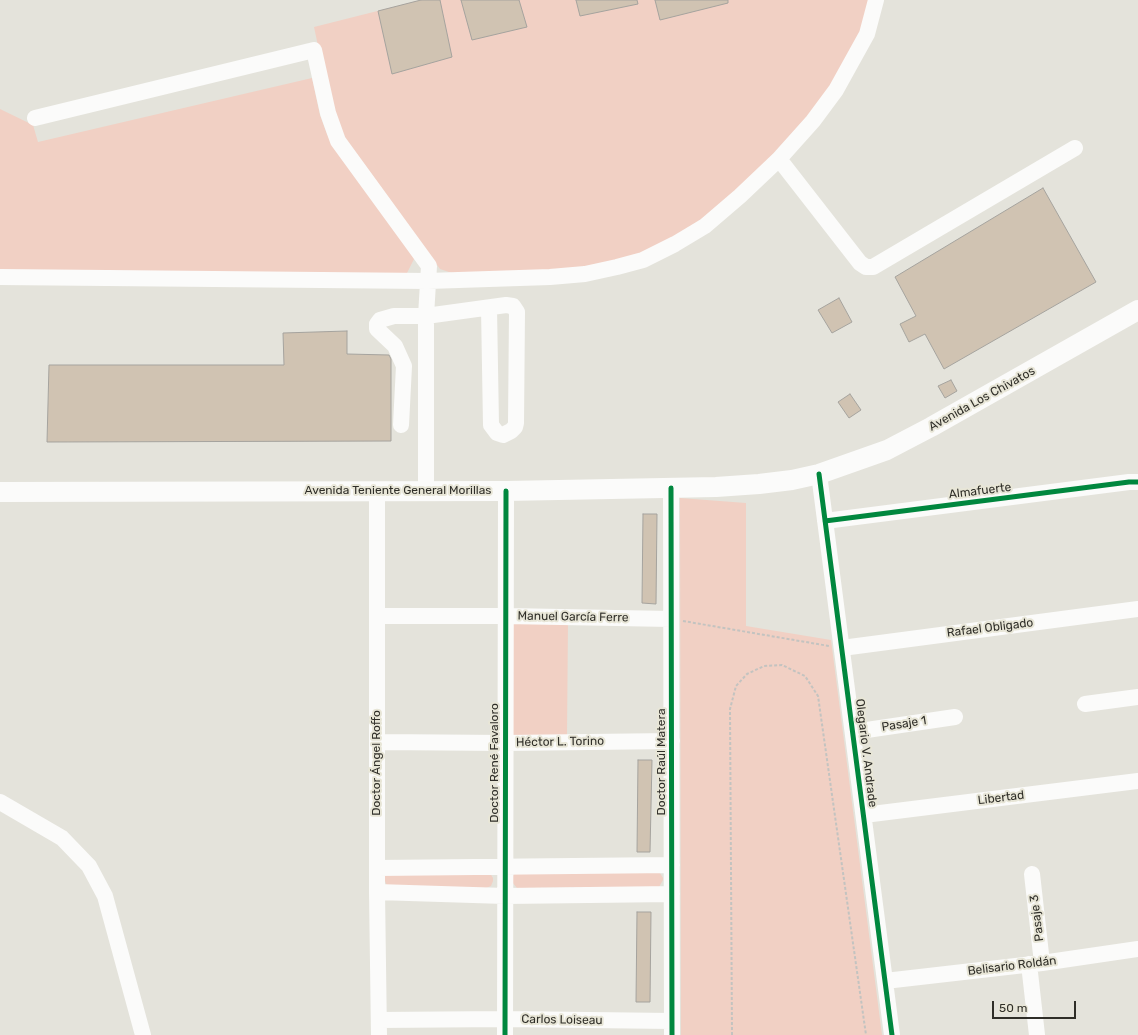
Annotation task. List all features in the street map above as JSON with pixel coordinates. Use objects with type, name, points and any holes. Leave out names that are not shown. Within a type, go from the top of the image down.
[{"type":"main road","name":"Avenida Los Chivatos","points":[[819,474],[887,450],[931,427],[1138,310]]},
{"type":"main road","name":"Avenida Teniente General Morillas","points":[[0,492],[377,492],[672,488],[759,484],[792,480],[819,474]]},
{"type":"street","points":[[0,278],[428,281],[585,274],[643,260],[676,244],[705,226],[740,196],[779,159],[812,121],[836,90],[867,34],[876,0]]},
{"type":"street","points":[[36,118],[314,50],[328,113],[338,141],[429,266],[426,316],[426,491]]},
{"type":"street","points":[[779,159],[860,263],[866,267],[873,267],[1075,148]]},
{"type":"street","points":[[401,425],[404,366],[395,346],[377,329],[377,324],[380,320],[394,316],[426,316],[506,305],[513,306],[517,312],[516,423],[511,431],[503,435],[497,433],[491,425],[488,308]]},
{"type":"street","name":"Olegario V. Andrade","points":[[819,474],[892,1035]]},
{"type":"street","name":"Almafuerte","points":[[825,521],[1138,482]]},
{"type":"street","name":"Doctor Raúl Matera","points":[[672,488],[672,1028]]},
{"type":"street","name":"Doctor René Favaloro","points":[[505,1027],[506,491]]},
{"type":"street","name":"Doctor Ángel Roffo","points":[[377,492],[377,892],[379,1028]]},
{"type":"street","name":"Rafael Obligado","points":[[842,648],[1138,609]]},
{"type":"street","name":"Manuel García Ferre","points":[[378,616],[506,616],[671,619]]},
{"type":"street","points":[[1085,704],[1138,697]]},
{"type":"street","name":"Pasaje 1","points":[[853,732],[955,717]]},
{"type":"street","name":"Héctor L. Torino","points":[[377,742],[505,743],[672,741]]},
{"type":"street","name":"Libertad","points":[[864,815],[1138,781]]},
{"type":"street","points":[[0,802],[62,838],[89,866],[105,896],[143,1035]]},
{"type":"street","points":[[377,868],[672,865]]},
{"type":"street","name":"Pasaje 3","points":[[1032,874],[1036,963],[1037,1035]]},
{"type":"street","points":[[377,892],[505,896],[672,894]]},
{"type":"street","name":"Belisario Roldán","points":[[885,981],[1138,949]]},
{"type":"street","name":"Carlos Loiseau","points":[[379,1028],[672,1028]]},
{"type":"path","points":[[671,619],[842,648]]},
{"type":"path","points":[[732,1035],[730,709],[736,686],[747,674],[764,666],[782,665],[805,676],[818,696],[866,1035]]},
{"type":"shaded area","points":[[421,0],[870,0],[860,34],[833,88],[732,199],[646,255],[581,271],[455,274],[440,269],[339,129],[331,107],[314,27]]},
{"type":"shaded area","points":[[312,78],[320,115],[327,134],[337,152],[415,257],[407,273],[0,273],[0,109],[33,125],[38,142]]},
{"type":"shaded area","points":[[680,498],[746,503],[746,626],[831,640],[882,1035],[681,1035]]},
{"type":"shaded area","points":[[513,622],[568,622],[567,735],[512,735]]},
{"type":"shaded area","points":[[490,873],[493,881],[491,886],[486,888],[387,886],[385,881],[385,875]]},
{"type":"shaded area","points":[[515,873],[660,873],[663,880],[659,887],[517,888],[512,882]]},
{"type":"building","points":[[421,0],[440,0],[452,57],[392,74],[378,11]]},
{"type":"building","points":[[461,0],[519,0],[527,27],[472,40]]},
{"type":"building","points":[[576,0],[637,0],[638,4],[580,16]]},
{"type":"building","points":[[655,0],[728,0],[728,3],[660,20]]},
{"type":"building","points":[[1043,188],[1096,282],[944,369],[925,334],[909,342],[900,324],[916,316],[895,277]]},
{"type":"building","points":[[839,298],[852,322],[832,333],[818,310]]},
{"type":"building","points":[[347,331],[347,354],[389,355],[391,359],[391,441],[47,442],[49,365],[284,365],[283,333]]},
{"type":"building","points":[[951,380],[957,391],[945,398],[938,386]]},
{"type":"building","points":[[850,394],[861,410],[849,418],[838,402]]},
{"type":"building","points":[[643,514],[657,514],[656,604],[642,603]]},
{"type":"building","points":[[638,760],[652,760],[650,852],[637,852]]},
{"type":"building","points":[[637,912],[651,912],[650,1002],[636,1002]]},
{"type":"cycle path","points":[[819,474],[892,1035]]},
{"type":"cycle path","points":[[825,521],[1138,482]]},
{"type":"cycle path","points":[[671,488],[672,1035]]},
{"type":"cycle path","points":[[505,1035],[506,491]]}]
